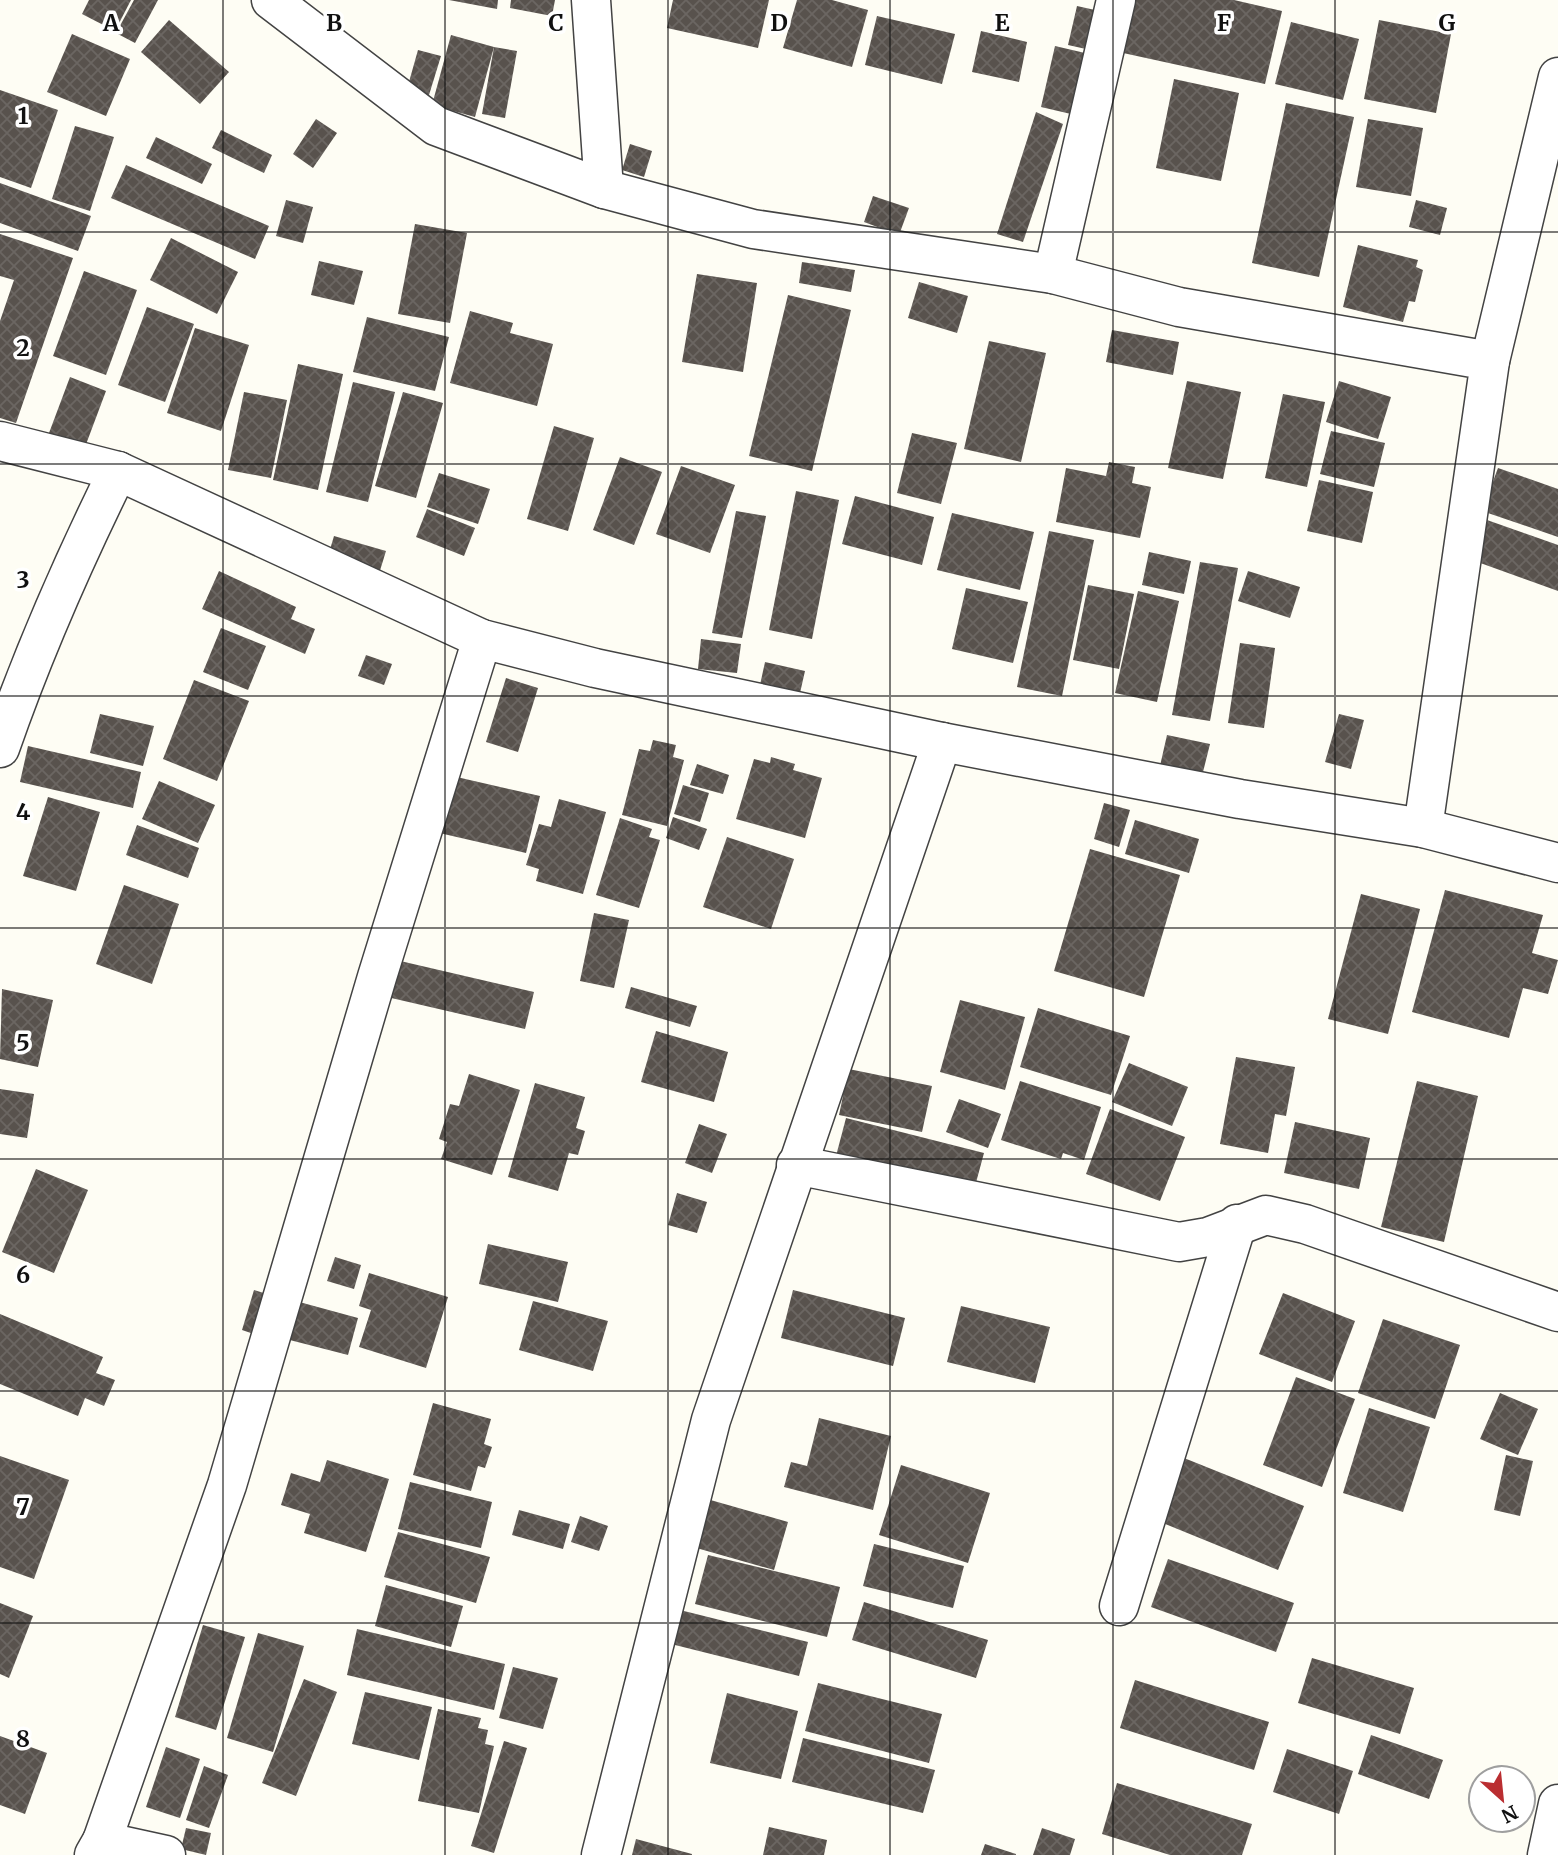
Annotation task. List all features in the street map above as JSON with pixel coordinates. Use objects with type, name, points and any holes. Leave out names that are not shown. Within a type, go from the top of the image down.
[{"type":"street","points":[[271,0],[436,126],[604,189],[753,229],[1053,274],[1179,307],[1490,361]]},
{"type":"street","points":[[591,0],[604,189]]},
{"type":"street","points":[[1053,274],[1116,0]]},
{"type":"street","points":[[1423,828],[1490,361],[1558,77]]},
{"type":"street","points":[[0,441],[118,471],[482,639],[595,668],[942,742],[1240,799],[1423,828],[1558,863]]},
{"type":"street","points":[[0,748],[20,688],[72,564],[118,471]]},
{"type":"street","points":[[166,1855],[98,1848],[227,1485],[373,990],[482,639]]},
{"type":"street","points":[[601,1855],[711,1420],[942,742]]},
{"type":"street","points":[[796,1165],[1179,1242],[1208,1237],[1266,1215],[1305,1224],[1558,1312]]},
{"type":"street","points":[[1119,1606],[1237,1224]]},
{"type":"street","points":[[1547,1855],[1558,1804]]},
{"type":"building","points":[[89,0],[131,0],[115,31],[82,14]]},
{"type":"building","points":[[134,0],[158,0],[135,43],[116,33]]},
{"type":"building","points":[[449,0],[498,0],[497,9]]},
{"type":"building","points":[[511,0],[555,0],[552,16],[510,8]]},
{"type":"building","points":[[673,0],[769,0],[758,48],[667,28]]},
{"type":"building","points":[[797,0],[832,0],[868,10],[852,67],[783,48]]},
{"type":"building","points":[[1126,0],[1234,0],[1282,11],[1265,84],[1114,51]]},
{"type":"building","points":[[1077,6],[1104,12],[1095,51],[1068,45]]},
{"type":"building","points":[[877,16],[955,34],[942,84],[865,65]]},
{"type":"building","points":[[169,20],[229,72],[200,104],[141,52]]},
{"type":"building","points":[[1379,20],[1451,34],[1436,113],[1364,99]]},
{"type":"building","points":[[1291,22],[1359,39],[1343,100],[1275,84]]},
{"type":"building","points":[[981,31],[1027,42],[1019,82],[972,72]]},
{"type":"building","points":[[72,34],[130,59],[106,116],[47,92]]},
{"type":"building","points":[[451,35],[494,47],[475,117],[432,105]]},
{"type":"building","points":[[1055,46],[1085,53],[1071,114],[1041,107]]},
{"type":"building","points":[[494,47],[517,51],[505,118],[482,114]]},
{"type":"building","points":[[418,50],[441,56],[429,95],[407,89]]},
{"type":"building","points":[[1174,79],[1239,93],[1221,181],[1156,168]]},
{"type":"building","points":[[0,90],[58,110],[31,188],[0,177]]},
{"type":"building","points":[[1286,103],[1354,117],[1319,277],[1252,263]]},
{"type":"building","points":[[1036,112],[1063,124],[1023,242],[997,234]]},
{"type":"building","points":[[316,119],[337,133],[313,168],[293,154]]},
{"type":"building","points":[[1368,119],[1423,128],[1411,196],[1356,187]]},
{"type":"building","points":[[75,126],[114,137],[90,211],[52,199]]},
{"type":"building","points":[[221,130],[272,155],[264,173],[212,148]]},
{"type":"building","points":[[156,137],[212,164],[202,184],[146,158]]},
{"type":"building","points":[[630,144],[652,151],[644,177],[622,170]]},
{"type":"building","points":[[126,165],[269,226],[255,259],[111,198]]},
{"type":"building","points":[[0,183],[91,216],[78,251],[0,223]]},
{"type":"building","points":[[873,196],[909,208],[899,235],[864,222]]},
{"type":"building","points":[[286,200],[313,207],[303,243],[276,236]]},
{"type":"building","points":[[1416,200],[1447,208],[1440,235],[1409,227]]},
{"type":"building","points":[[415,224],[467,233],[450,323],[398,314]]},
{"type":"building","points":[[0,234],[73,258],[16,423],[0,418],[0,321],[14,280],[0,276]]},
{"type":"building","points":[[171,238],[238,272],[217,314],[150,280]]},
{"type":"building","points":[[1358,245],[1418,260],[1416,267],[1423,270],[1415,302],[1409,301],[1403,322],[1343,307]]},
{"type":"building","points":[[319,261],[363,271],[354,305],[311,295]]},
{"type":"building","points":[[802,262],[855,270],[851,292],[799,283]]},
{"type":"building","points":[[84,271],[137,290],[106,375],[53,356]]},
{"type":"building","points":[[697,274],[757,283],[743,372],[682,362]]},
{"type":"building","points":[[919,282],[968,296],[957,333],[908,318]]},
{"type":"building","points":[[788,295],[851,310],[812,471],[749,456]]},
{"type":"building","points":[[147,307],[194,324],[165,402],[118,385]]},
{"type":"building","points":[[470,311],[513,323],[510,333],[553,344],[537,406],[450,383]]},
{"type":"building","points":[[367,317],[449,337],[435,391],[353,372]]},
{"type":"building","points":[[195,328],[249,345],[221,431],[167,413]]},
{"type":"building","points":[[1112,330],[1179,342],[1173,375],[1106,362]]},
{"type":"building","points":[[989,341],[1046,353],[1021,462],[964,449]]},
{"type":"building","points":[[298,364],[343,374],[318,490],[273,480]]},
{"type":"building","points":[[70,377],[106,391],[82,455],[46,441]]},
{"type":"building","points":[[1187,381],[1241,392],[1223,479],[1168,468]]},
{"type":"building","points":[[1339,381],[1391,397],[1378,439],[1326,422]]},
{"type":"building","points":[[353,382],[395,392],[368,502],[326,492]]},
{"type":"building","points":[[244,392],[287,400],[271,478],[228,470]]},
{"type":"building","points":[[403,392],[443,403],[416,498],[375,486]]},
{"type":"building","points":[[1283,394],[1325,402],[1307,487],[1265,478]]},
{"type":"building","points":[[554,426],[594,438],[568,531],[527,519]]},
{"type":"building","points":[[1331,431],[1385,443],[1374,487],[1320,474]]},
{"type":"building","points":[[912,433],[957,443],[941,504],[897,493]]},
{"type":"building","points":[[620,457],[662,472],[634,545],[593,530]]},
{"type":"building","points":[[1109,462],[1135,467],[1132,483],[1151,487],[1140,538],[1056,522],[1066,468],[1106,476]]},
{"type":"building","points":[[681,466],[735,485],[710,553],[656,534]]},
{"type":"building","points":[[1498,468],[1558,489],[1558,537],[1482,511]]},
{"type":"building","points":[[439,473],[490,489],[478,524],[427,507]]},
{"type":"building","points":[[1319,480],[1373,492],[1362,543],[1307,531]]},
{"type":"building","points":[[796,491],[839,500],[812,639],[769,630]]},
{"type":"building","points":[[855,496],[934,517],[922,565],[842,544]]},
{"type":"building","points":[[427,509],[475,528],[464,556],[416,537]]},
{"type":"building","points":[[736,511],[766,516],[742,638],[712,633]]},
{"type":"building","points":[[952,513],[1034,532],[1020,590],[937,570]]},
{"type":"building","points":[[1487,520],[1558,545],[1558,591],[1472,560]]},
{"type":"building","points":[[1049,531],[1094,540],[1062,696],[1017,687]]},
{"type":"building","points":[[334,536],[386,551],[378,577],[326,563]]},
{"type":"building","points":[[1149,552],[1191,561],[1184,594],[1142,585]]},
{"type":"building","points":[[1200,562],[1238,568],[1210,721],[1172,715]]},
{"type":"building","points":[[219,571],[296,607],[291,619],[315,629],[305,654],[202,609]]},
{"type":"building","points":[[1248,571],[1300,587],[1290,618],[1238,601]]},
{"type":"building","points":[[1088,585],[1134,594],[1119,669],[1073,660]]},
{"type":"building","points":[[966,588],[1028,602],[1013,663],[952,649]]},
{"type":"building","points":[[1138,591],[1179,601],[1157,702],[1115,693]]},
{"type":"building","points":[[221,628],[266,646],[248,690],[203,672]]},
{"type":"building","points":[[701,639],[741,644],[737,673],[698,669]]},
{"type":"building","points":[[1240,643],[1275,648],[1264,728],[1228,723]]},
{"type":"building","points":[[366,655],[392,664],[384,685],[358,676]]},
{"type":"building","points":[[765,662],[805,671],[800,693],[760,685]]},
{"type":"building","points":[[506,678],[538,688],[518,752],[486,742]]},
{"type":"building","points":[[194,680],[249,701],[217,781],[163,759]]},
{"type":"building","points":[[100,714],[154,726],[143,766],[90,753]]},
{"type":"building","points":[[1339,714],[1364,720],[1351,769],[1325,762]]},
{"type":"building","points":[[1167,735],[1210,744],[1202,776],[1160,766]]},
{"type":"building","points":[[653,740],[676,745],[673,757],[684,760],[667,826],[622,815],[639,749],[650,751]]},
{"type":"building","points":[[28,746],[141,772],[133,808],[20,782]]},
{"type":"building","points":[[771,757],[795,764],[793,770],[822,778],[805,838],[736,819],[754,759],[770,763]]},
{"type":"building","points":[[697,764],[729,775],[723,794],[690,785]]},
{"type":"building","points":[[448,775],[540,796],[526,853],[435,832]]},
{"type":"building","points":[[159,781],[215,805],[198,843],[142,819]]},
{"type":"building","points":[[683,785],[709,793],[700,822],[674,814]]},
{"type":"building","points":[[48,797],[100,812],[76,891],[23,876]]},
{"type":"building","points":[[559,799],[606,812],[583,894],[536,881],[539,869],[526,865],[539,824],[551,827]]},
{"type":"building","points":[[1104,803],[1130,810],[1119,847],[1094,839]]},
{"type":"building","points":[[673,817],[707,829],[699,850],[666,838]]},
{"type":"building","points":[[620,818],[652,829],[649,837],[660,840],[639,908],[596,895]]},
{"type":"building","points":[[1135,820],[1199,839],[1189,873],[1125,854]]},
{"type":"building","points":[[137,825],[199,848],[188,878],[126,855]]},
{"type":"building","points":[[727,837],[794,859],[771,929],[703,907]]},
{"type":"building","points":[[1090,849],[1180,875],[1144,997],[1054,971]]},
{"type":"building","points":[[124,885],[179,904],[152,984],[96,964]]},
{"type":"building","points":[[1445,890],[1543,915],[1532,953],[1558,960],[1548,994],[1523,988],[1509,1038],[1412,1012]]},
{"type":"building","points":[[1361,894],[1420,909],[1388,1034],[1328,1019]]},
{"type":"building","points":[[594,913],[629,920],[614,988],[580,981]]},
{"type":"building","points":[[396,960],[534,992],[525,1029],[387,997]]},
{"type":"building","points":[[631,987],[697,1006],[690,1027],[625,1008]]},
{"type":"building","points":[[2,989],[53,1000],[38,1067],[0,1059]]},
{"type":"building","points":[[960,1000],[1025,1017],[1005,1090],[940,1072]]},
{"type":"building","points":[[1038,1008],[1130,1036],[1111,1095],[1020,1067]]},
{"type":"building","points":[[656,1031],[728,1052],[714,1102],[641,1082]]},
{"type":"building","points":[[1236,1057],[1295,1067],[1286,1116],[1275,1114],[1268,1153],[1220,1144]]},
{"type":"building","points":[[1129,1063],[1188,1087],[1172,1126],[1112,1102]]},
{"type":"building","points":[[834,1066],[932,1086],[922,1132],[839,1115],[843,1096],[828,1093]]},
{"type":"building","points":[[469,1074],[520,1090],[492,1175],[441,1159],[447,1142],[439,1139],[450,1104],[459,1106]]},
{"type":"building","points":[[1020,1081],[1101,1107],[1084,1160],[1063,1153],[1061,1159],[1001,1140]]},
{"type":"building","points":[[1417,1081],[1478,1096],[1444,1242],[1381,1227]]},
{"type":"building","points":[[535,1083],[585,1097],[576,1128],[585,1131],[578,1155],[569,1153],[558,1191],[508,1177]]},
{"type":"building","points":[[0,1089],[34,1094],[27,1138],[0,1134]]},
{"type":"building","points":[[959,1099],[1001,1114],[988,1148],[946,1132]]},
{"type":"building","points":[[1110,1109],[1185,1137],[1160,1201],[1086,1174]]},
{"type":"building","points":[[846,1118],[984,1153],[974,1190],[836,1156]]},
{"type":"building","points":[[1295,1122],[1370,1138],[1359,1189],[1284,1173]]},
{"type":"building","points":[[699,1124],[727,1134],[712,1173],[685,1163]]},
{"type":"building","points":[[36,1169],[88,1190],[54,1273],[2,1252]]},
{"type":"building","points":[[677,1193],[707,1202],[697,1233],[668,1225]]},
{"type":"building","points":[[488,1244],[568,1262],[558,1302],[479,1284]]},
{"type":"building","points":[[335,1257],[361,1265],[354,1289],[327,1281]]},
{"type":"building","points":[[369,1273],[448,1297],[426,1368],[359,1347],[371,1310],[359,1306]]},
{"type":"building","points":[[254,1290],[280,1298],[266,1338],[242,1330]]},
{"type":"building","points":[[793,1290],[905,1318],[893,1366],[781,1338]]},
{"type":"building","points":[[1283,1293],[1355,1321],[1332,1382],[1259,1354]]},
{"type":"building","points":[[292,1300],[358,1318],[348,1355],[282,1338]]},
{"type":"building","points":[[533,1301],[608,1321],[593,1371],[519,1350]]},
{"type":"building","points":[[961,1306],[1050,1327],[1035,1383],[947,1362]]},
{"type":"building","points":[[0,1314],[103,1357],[96,1373],[115,1380],[104,1406],[85,1398],[78,1416],[0,1384]]},
{"type":"building","points":[[1383,1319],[1460,1345],[1435,1419],[1358,1393]]},
{"type":"building","points":[[1296,1377],[1355,1399],[1322,1487],[1263,1465]]},
{"type":"building","points":[[1500,1393],[1538,1409],[1518,1455],[1480,1439]]},
{"type":"building","points":[[433,1403],[491,1419],[484,1444],[492,1447],[485,1468],[478,1466],[471,1491],[413,1475]]},
{"type":"building","points":[[1369,1408],[1430,1427],[1403,1512],[1343,1493]]},
{"type":"building","points":[[819,1418],[891,1436],[873,1510],[784,1487],[791,1462],[807,1466]]},
{"type":"building","points":[[1506,1455],[1533,1461],[1520,1516],[1494,1510]]},
{"type":"building","points":[[0,1456],[69,1480],[34,1579],[0,1567]]},
{"type":"building","points":[[1179,1456],[1304,1506],[1278,1570],[1153,1519]]},
{"type":"building","points":[[327,1460],[389,1479],[366,1552],[304,1533],[310,1514],[281,1505],[291,1473],[320,1482]]},
{"type":"building","points":[[901,1465],[990,1493],[968,1563],[879,1535]]},
{"type":"building","points":[[410,1482],[492,1502],[481,1548],[398,1529]]},
{"type":"building","points":[[707,1499],[788,1522],[774,1570],[693,1547]]},
{"type":"building","points":[[519,1510],[570,1524],[563,1549],[512,1535]]},
{"type":"building","points":[[580,1516],[608,1526],[599,1551],[571,1542]]},
{"type":"building","points":[[398,1532],[490,1557],[476,1603],[384,1577]]},
{"type":"building","points":[[874,1544],[964,1566],[953,1608],[863,1586]]},
{"type":"building","points":[[708,1555],[840,1587],[827,1637],[695,1604]]},
{"type":"building","points":[[1168,1559],[1294,1603],[1276,1652],[1151,1607]]},
{"type":"building","points":[[386,1585],[463,1606],[451,1647],[375,1626]]},
{"type":"building","points":[[864,1602],[988,1640],[976,1678],[852,1640]]},
{"type":"building","points":[[0,1603],[33,1616],[9,1678],[0,1674]]},
{"type":"building","points":[[664,1606],[808,1642],[799,1676],[655,1640]]},
{"type":"building","points":[[203,1625],[245,1637],[216,1730],[175,1717]]},
{"type":"building","points":[[357,1629],[505,1664],[494,1710],[347,1675]]},
{"type":"building","points":[[258,1633],[304,1646],[273,1752],[227,1738]]},
{"type":"building","points":[[1312,1658],[1414,1688],[1400,1734],[1298,1703]]},
{"type":"building","points":[[513,1667],[558,1678],[543,1729],[499,1718]]},
{"type":"building","points":[[304,1679],[337,1692],[296,1796],[262,1783]]},
{"type":"building","points":[[1135,1680],[1269,1722],[1254,1770],[1120,1728]]},
{"type":"building","points":[[818,1683],[942,1714],[929,1763],[805,1731]]},
{"type":"building","points":[[365,1692],[432,1707],[419,1760],[352,1744]]},
{"type":"building","points":[[727,1693],[798,1711],[781,1779],[710,1763]]},
{"type":"building","points":[[438,1709],[481,1718],[478,1728],[488,1730],[485,1744],[494,1746],[479,1813],[418,1801]]},
{"type":"building","points":[[1371,1735],[1443,1760],[1429,1799],[1358,1774]]},
{"type":"building","points":[[0,1736],[47,1753],[25,1814],[0,1805]]},
{"type":"building","points":[[803,1738],[935,1770],[923,1813],[792,1782]]},
{"type":"building","points":[[504,1741],[527,1748],[494,1853],[471,1846]]},
{"type":"building","points":[[166,1747],[200,1759],[180,1818],[146,1807]]},
{"type":"building","points":[[1287,1749],[1353,1771],[1339,1814],[1273,1792]]},
{"type":"building","points":[[204,1766],[228,1775],[209,1828],[186,1820]]},
{"type":"building","points":[[1117,1783],[1252,1824],[1242,1855],[1170,1855],[1102,1834]]},
{"type":"building","points":[[769,1827],[827,1840],[824,1855],[763,1855]]},
{"type":"building","points":[[186,1828],[211,1833],[206,1855],[181,1849]]},
{"type":"building","points":[[1042,1828],[1075,1839],[1070,1855],[1033,1855]]},
{"type":"building","points":[[636,1839],[692,1854],[692,1855],[632,1855]]},
{"type":"building","points":[[985,1844],[1016,1854],[1016,1855],[981,1855]]}]
